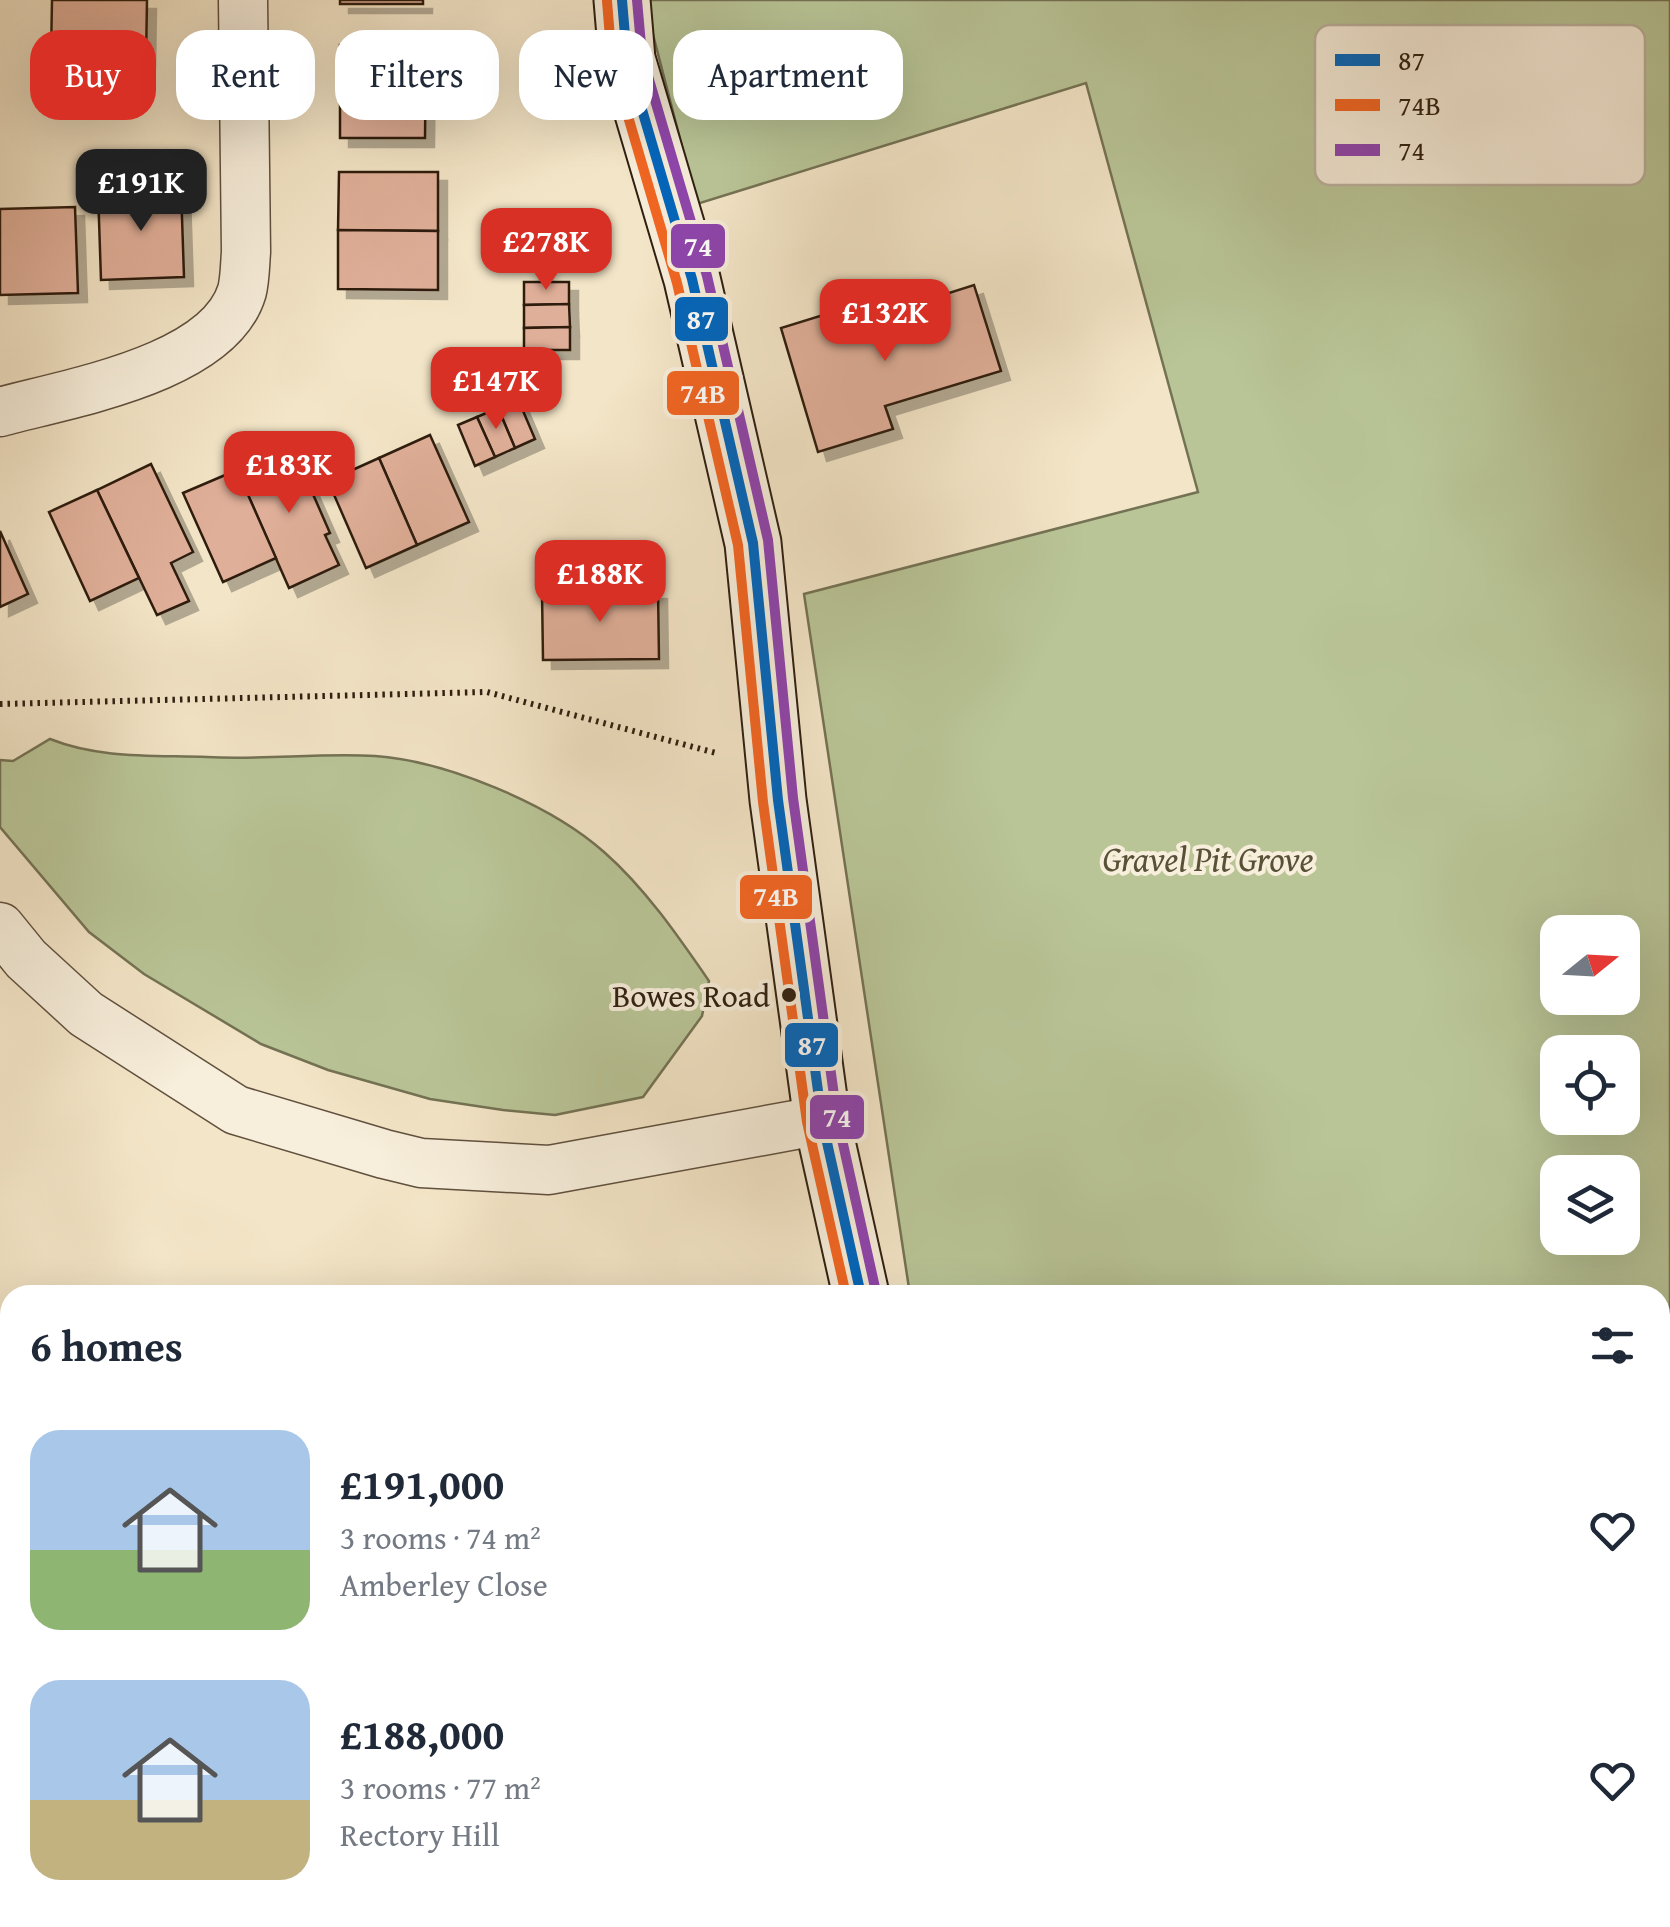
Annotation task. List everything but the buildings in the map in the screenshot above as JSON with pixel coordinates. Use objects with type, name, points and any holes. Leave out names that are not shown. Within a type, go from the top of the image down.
[{"type":"street","points":[[0,412],[140,372],[189,351],[225,321],[242,292],[246,252],[243,0]]},
{"type":"street","points":[[622,0],[627,60],[692,279],[754,543],[775,769],[822,1120],[859,1285]]},
{"type":"street","points":[[0,927],[26,960],[86,1014],[236,1110],[421,1163],[549,1170],[822,1120]]},
{"type":"path","points":[[0,704],[488,692],[775,769]]},
{"type":"green space","name":"Gravel Pit Grove","points":[[644,0],[1670,0],[1670,1285],[908,1285],[804,594],[1198,492],[1086,83],[697,204],[675,120],[903,120],[903,30],[673,30],[673,112]]},
{"type":"green space","points":[[50,739],[88,750],[127,755],[375,756],[433,766],[496,788],[582,834],[633,881],[709,981],[702,1016],[643,1097],[555,1115],[430,1099],[328,1070],[261,1044],[144,974],[89,932],[0,827],[0,760],[13,761]]},
{"type":"transit line","name":"87","points":[[622,0],[627,59],[692,279],[753,543],[778,800],[822,1120],[859,1285]]},
{"type":"transit line","name":"74","points":[[637,0],[642,56],[707,276],[768,540],[793,798],[837,1117],[874,1285]]},
{"type":"transit line","name":"74B","points":[[607,1],[612,62],[677,283],[738,545],[763,802],[807,1122],[844,1285]]},
{"type":"place","name":"Bowes Road","points":[[789,995]]}]
